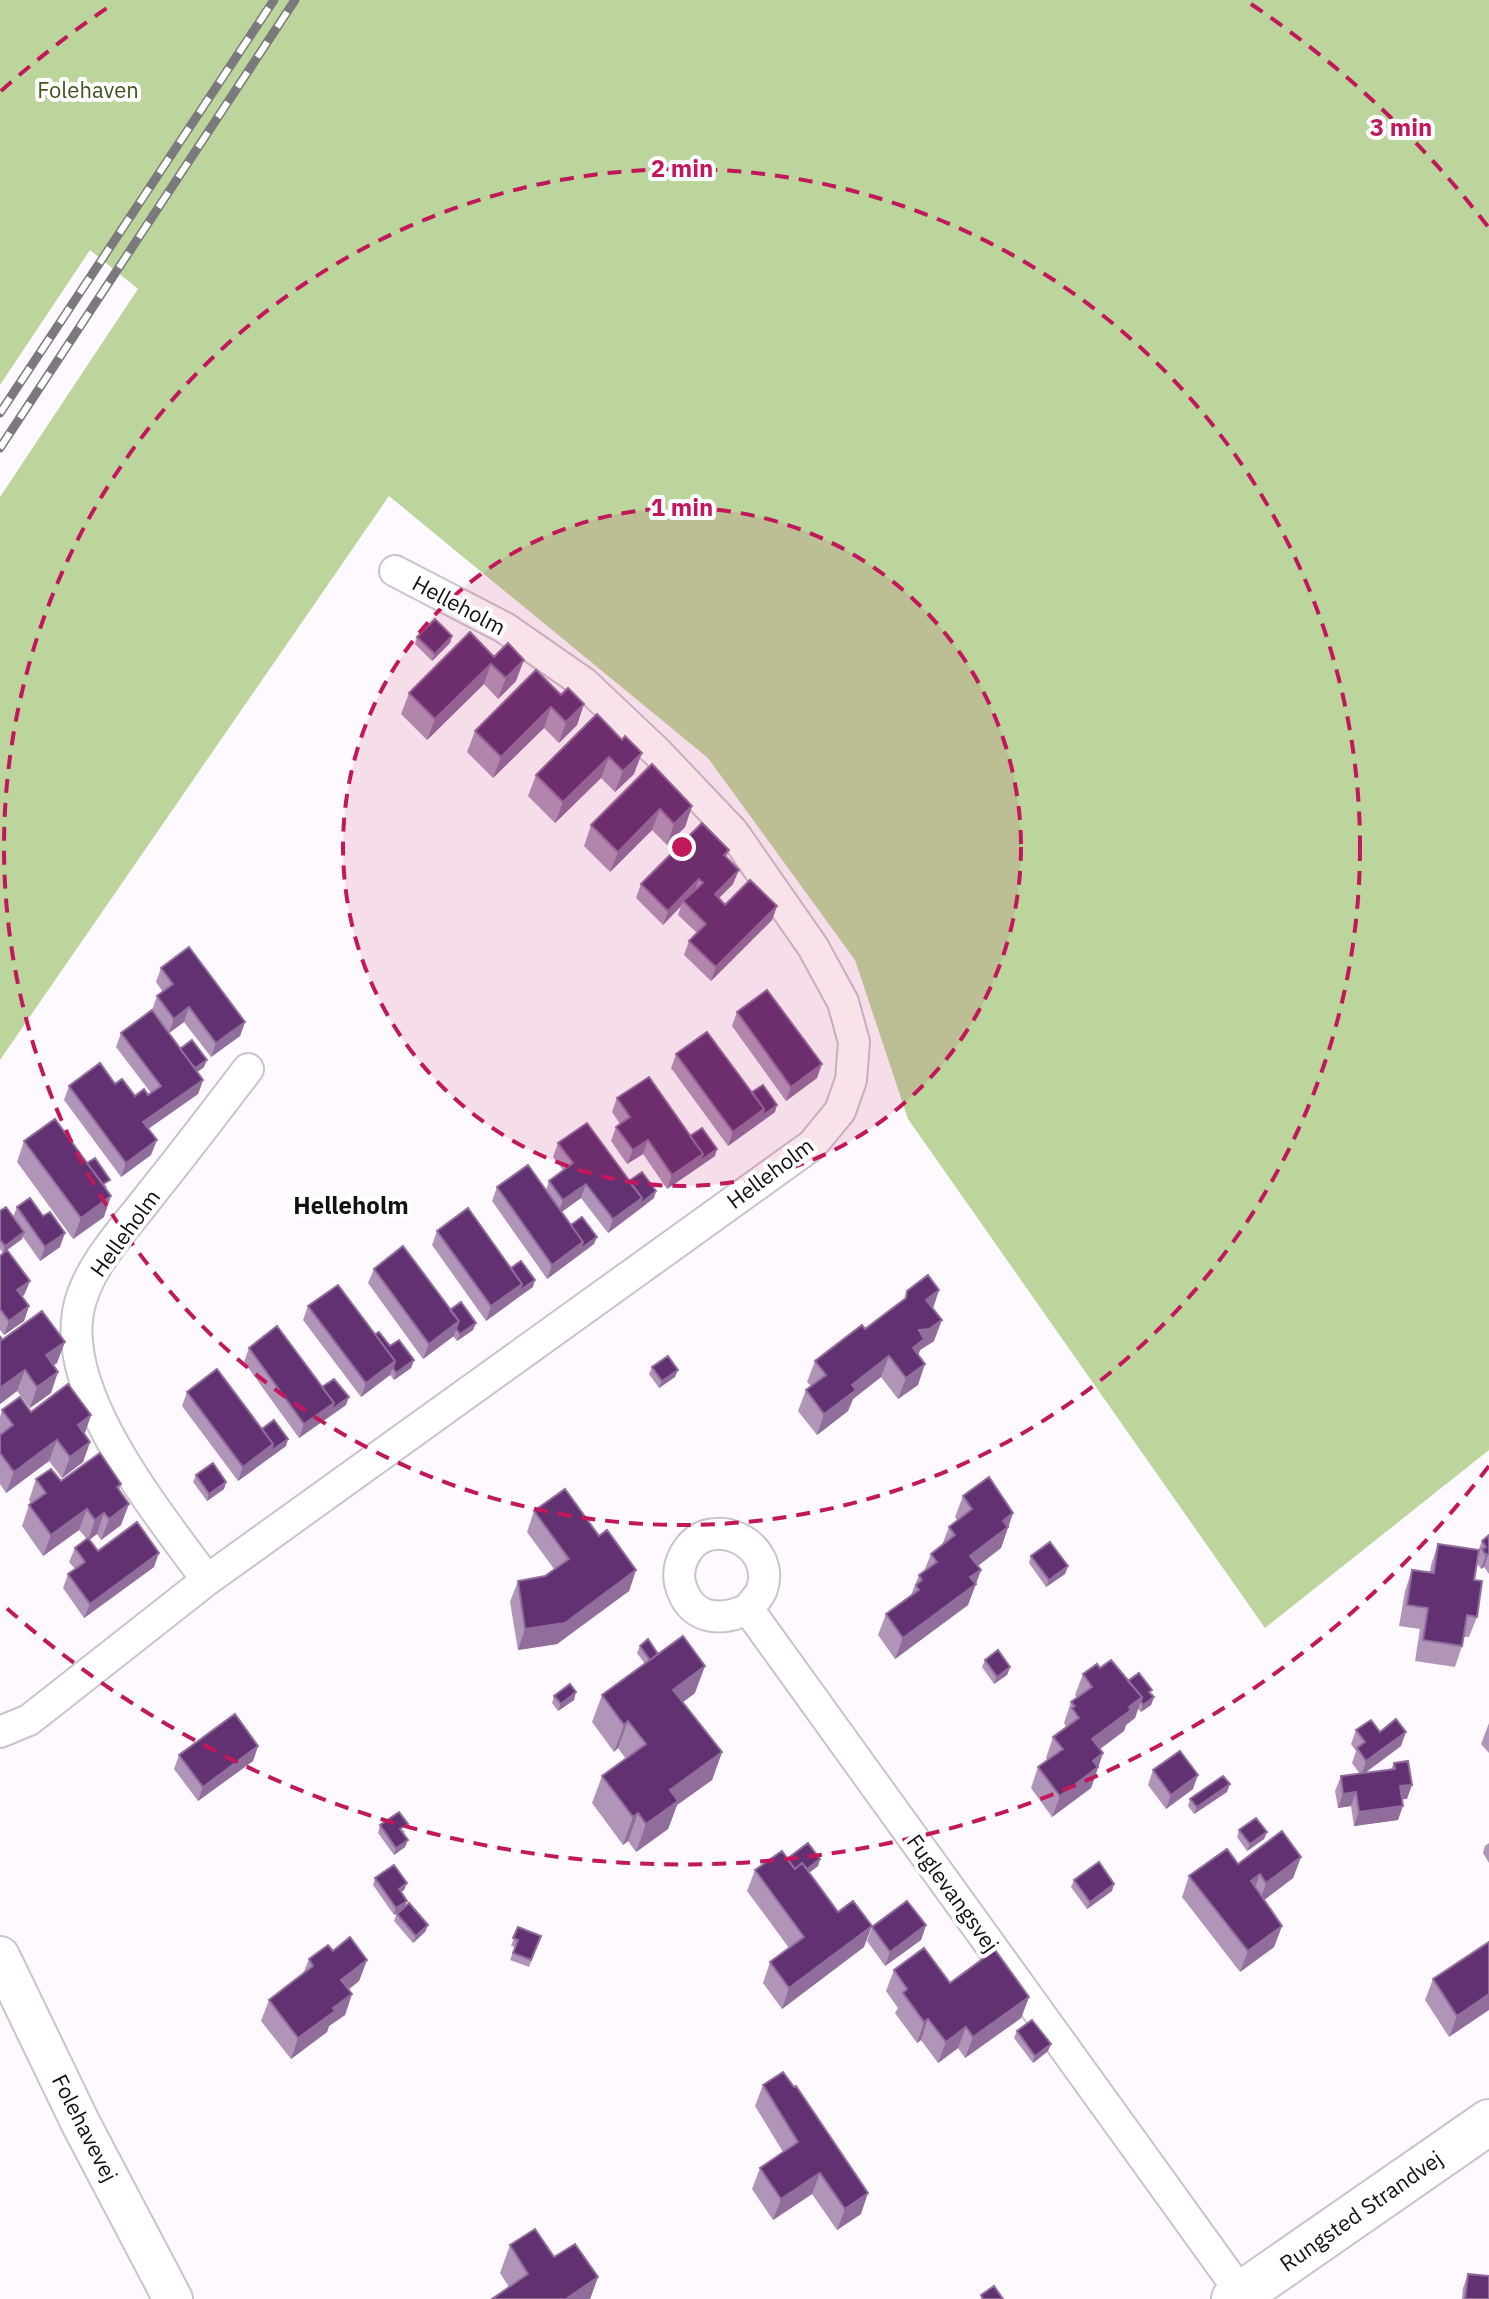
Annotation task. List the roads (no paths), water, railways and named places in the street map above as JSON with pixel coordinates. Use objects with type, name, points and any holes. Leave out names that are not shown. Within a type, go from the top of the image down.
[{"type":"main road","name":"Rungsted Strandvej","points":[[1238,2296],[1489,2122]]},
{"type":"street","name":"Helleholm","points":[[0,1732],[29,1720],[207,1580],[812,1145],[840,1111],[851,1080],[854,1042],[843,1002],[813,947],[733,832],[657,752],[584,683],[505,628],[395,571]]},
{"type":"street","name":"Helleholm","points":[[207,1580],[134,1481],[95,1409],[79,1359],[78,1312],[94,1270],[248,1069]]},
{"type":"street","name":"Fuglevangsvej","points":[[748,1609],[1238,2296]]},
{"type":"street","name":"Folehavevej","points":[[0,1956],[81,2124],[173,2299]]},
{"type":"railway","points":[[0,413],[274,0]]},
{"type":"railway","points":[[0,448],[295,0]]},
{"type":"district","name":"Helleholm","points":[[351,1206]]},
{"type":"park label","name":"Folehaven","points":[[88,90]]}]
